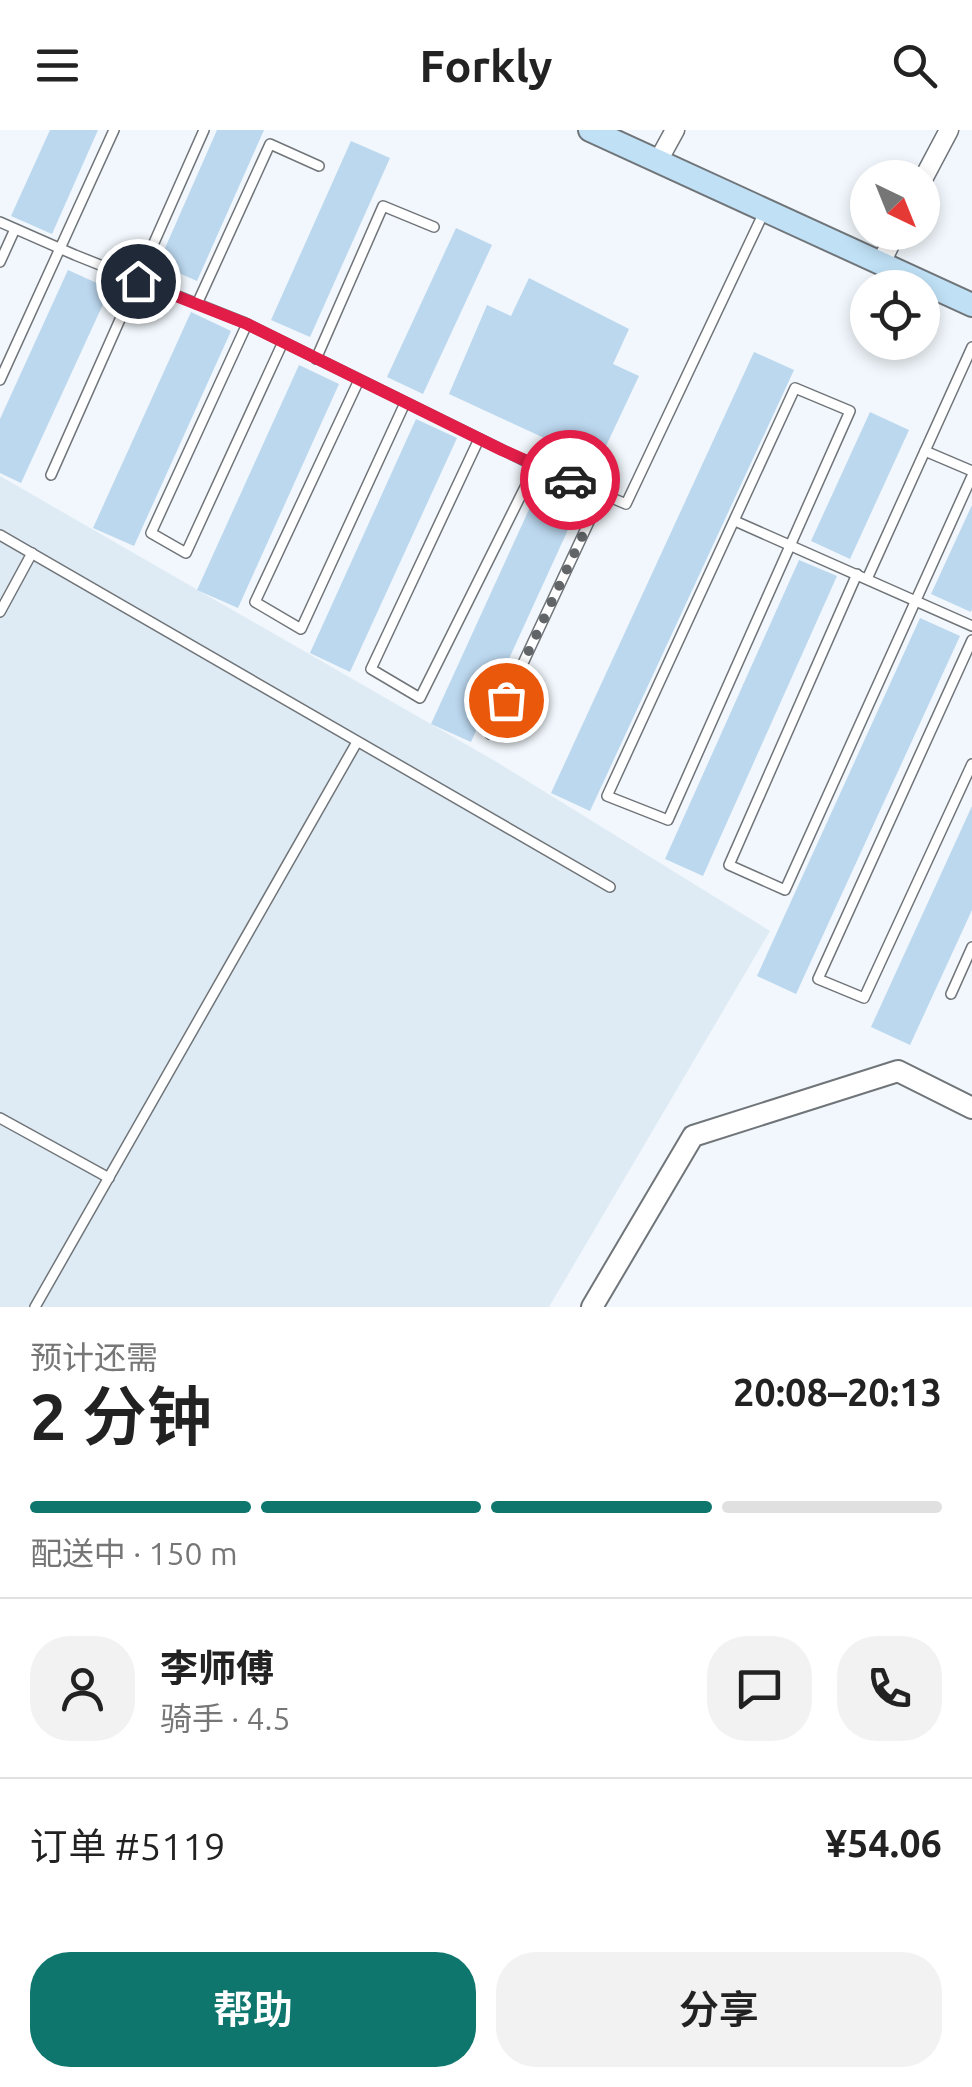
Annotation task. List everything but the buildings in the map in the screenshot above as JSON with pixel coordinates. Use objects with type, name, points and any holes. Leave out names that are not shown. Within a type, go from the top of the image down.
[{"type":"main road","points":[[590,130],[972,305]]},
{"type":"street","points":[[658,161],[675,130]]},
{"type":"street","points":[[933,160],[949,130]]},
{"type":"street","points":[[880,263],[887,250]]},
{"type":"street","points":[[592,1307],[692,1136],[898,1071],[972,1108]]},
{"type":"lane","points":[[0,380],[114,130]]},
{"type":"lane","points":[[51,475],[204,130]]},
{"type":"lane","points":[[197,304],[270,144],[319,166]]},
{"type":"lane","points":[[316,359],[383,206],[434,228]]},
{"type":"lane","points":[[0,222],[247,324],[405,403],[626,504],[764,210]]},
{"type":"lane","points":[[0,262],[15,228]]},
{"type":"lane","points":[[247,324],[151,533],[186,553],[283,342]]},
{"type":"lane","points":[[925,451],[972,474],[785,890],[728,865],[972,347]]},
{"type":"lane","points":[[359,380],[256,602],[301,629],[405,403]]},
{"type":"lane","points":[[795,388],[850,411],[790,545],[668,820],[607,796],[795,388]]},
{"type":"lane","points":[[479,438],[372,670],[420,698],[536,465]]},
{"type":"lane","points":[[490,734],[602,494]]},
{"type":"lane","points":[[735,521],[972,626]]},
{"type":"lane","points":[[0,535],[610,887]]},
{"type":"lane","points":[[0,612],[32,554]]},
{"type":"lane","points":[[972,640],[818,979],[864,998],[972,764]]},
{"type":"lane","points":[[35,1307],[358,742]]},
{"type":"lane","points":[[951,994],[972,947]]},
{"type":"lane","points":[[0,1118],[109,1178]]},
{"type":"shaded area","points":[[0,476],[495,761],[770,931],[549,1307],[0,1307]]},
{"type":"way so far","points":[[506,700],[602,494],[570,480]]},
{"type":"route","points":[[138,281],[247,324],[570,480]]}]
